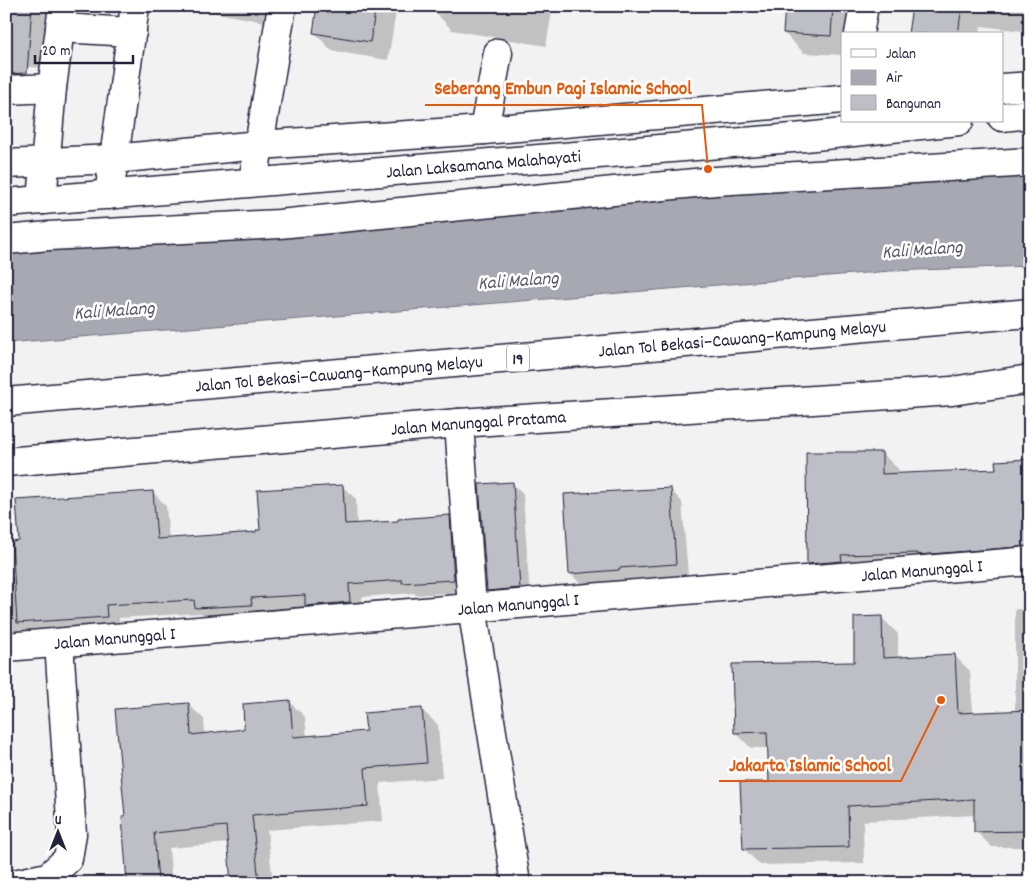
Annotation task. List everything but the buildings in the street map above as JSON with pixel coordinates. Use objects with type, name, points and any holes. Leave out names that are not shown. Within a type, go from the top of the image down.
[{"type":"main road","points":[[253,182],[282,6]]},
{"type":"main road","points":[[859,32],[864,6]]},
{"type":"main road","points":[[42,200],[44,161],[62,17],[133,19],[109,195]]},
{"type":"main road","points":[[484,130],[498,53]]},
{"type":"main road","points":[[1004,88],[1030,86]]},
{"type":"main road","points":[[6,90],[52,88]]},
{"type":"main road","name":"Jalan Laksamana Malahayati","points":[[6,164],[113,159],[259,145],[484,130],[841,99]]},
{"type":"main road","points":[[1004,117],[1030,114]]},
{"type":"main road","name":"Jalan Laksamana Malahayati","points":[[6,203],[795,137],[949,122]]},
{"type":"main road","points":[[6,240],[279,224],[715,181],[1030,162]]},
{"type":"main road","name":"Jalan Tol Bekasi–Cawang–Kampung Melayu","points":[[6,402],[1030,313]]},
{"type":"main road","name":"Jalan Manunggal Pratama","points":[[6,462],[459,423],[952,391],[1030,379]]},
{"type":"main road","points":[[459,423],[472,607],[516,883]]},
{"type":"main road","name":"Jalan Manunggal I","points":[[6,647],[1030,561]]},
{"type":"main road","points":[[19,883],[48,877],[68,859],[71,842],[59,643]]},
{"type":"water","name":"Kali Malang","points":[[1030,162],[1030,266],[890,271],[6,343],[6,240]]},
{"type":"place","name":"Seberang Embun Pagi Islamic School","points":[[708,169]]},
{"type":"place","name":"Jakarta Islamic School","points":[[941,700]]}]
